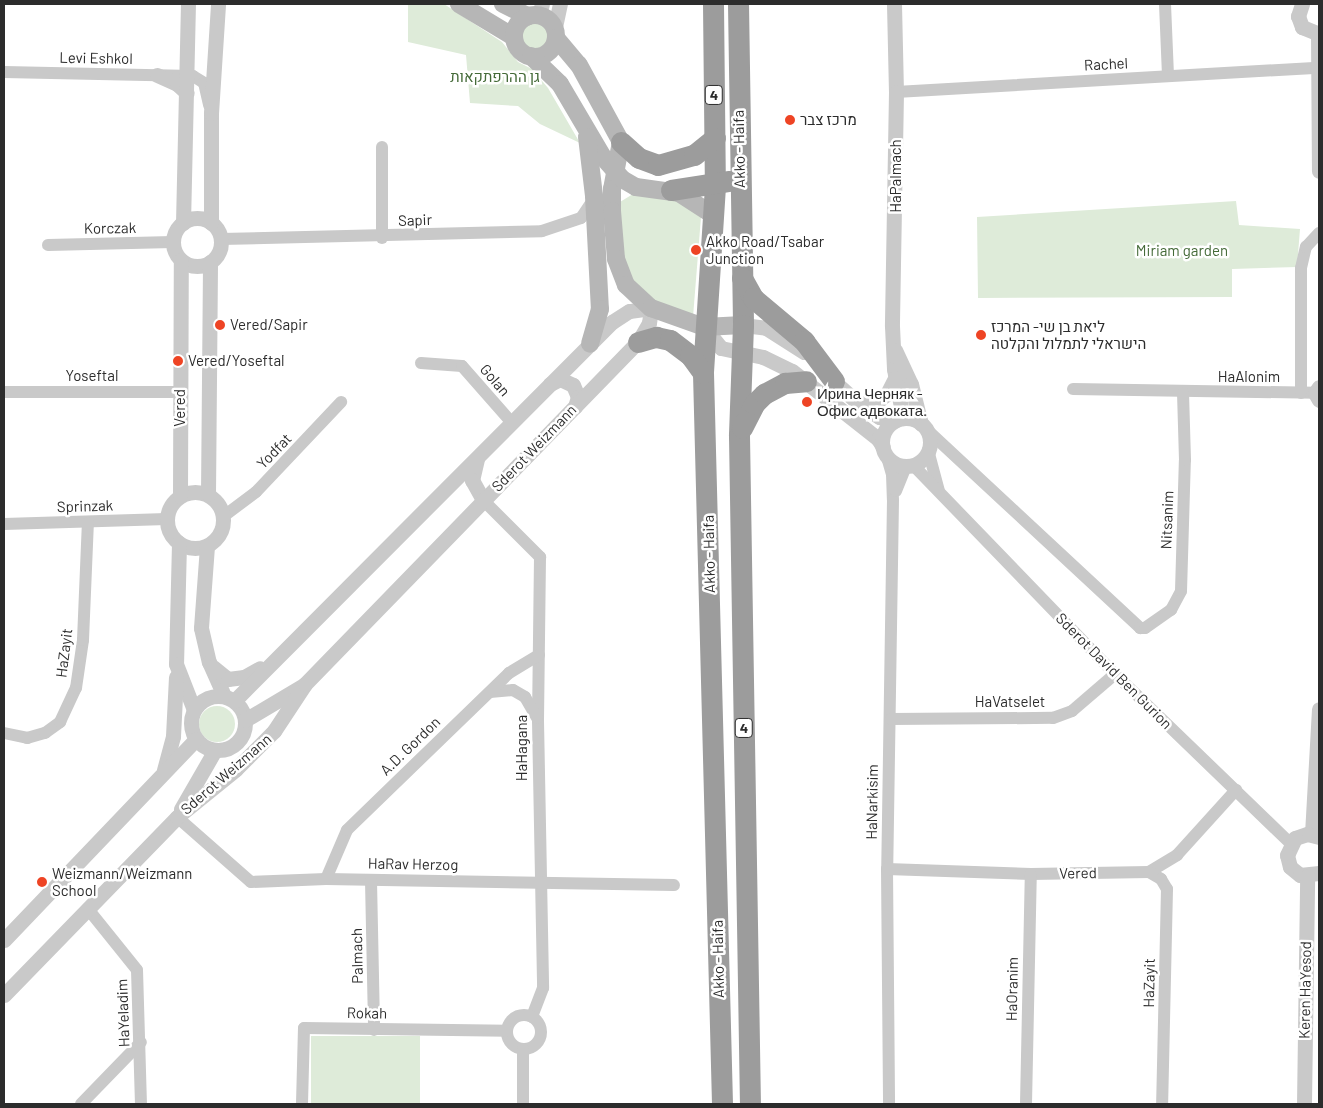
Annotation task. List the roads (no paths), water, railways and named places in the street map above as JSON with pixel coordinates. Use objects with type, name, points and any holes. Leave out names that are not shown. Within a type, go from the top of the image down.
[{"type":"highway","name":"Akko - Haifa","points":[[713,4],[715,186],[704,327],[703,374],[722,1104]]},
{"type":"highway","name":"Akko - Haifa","points":[[738,4],[739,174],[743,324],[739,436],[750,1104]]},
{"type":"highway","points":[[622,142],[639,158],[658,165],[694,156],[715,138]]},
{"type":"highway","points":[[671,190],[724,184],[739,174]]},
{"type":"highway","points":[[742,276],[753,298],[804,341],[834,381]]},
{"type":"highway","points":[[638,342],[656,337],[670,340],[690,355],[703,374]]},
{"type":"highway","points":[[739,436],[754,404],[764,394],[785,383],[806,382]]},
{"type":"main road","points":[[459,4],[514,38]]},
{"type":"main road","points":[[503,4],[536,12],[555,32],[579,65],[622,142],[615,172],[612,211],[620,273],[635,295],[651,308],[704,327],[743,324]]},
{"type":"main road","points":[[536,12],[517,24],[514,38],[519,50],[531,56],[560,84],[615,172],[636,187],[671,190],[691,199],[713,215]]},
{"type":"main road","points":[[531,56],[550,50],[555,32]]},
{"type":"main road","points":[[584,122],[594,196],[600,309],[590,344]]},
{"type":"main road","points":[[612,211],[620,196],[636,187]]},
{"type":"street","points":[[183,223],[188,75],[188,4]]},
{"type":"street","points":[[211,222],[197,218],[183,223],[176,231],[173,242],[181,260],[196,266],[210,262],[218,252],[220,239],[211,222],[211,113],[218,4]]},
{"type":"street","points":[[555,32],[560,4]]},
{"type":"street","name":"HaPalmach","points":[[894,4],[896,92],[894,349],[899,420]]},
{"type":"street","points":[[1165,4],[1168,76]]},
{"type":"street","points":[[1302,4],[1299,22],[1306,31],[1319,34],[1319,171]]},
{"type":"street","name":"Rachel","points":[[896,92],[1318,68]]},
{"type":"street","name":"Levi Eshkol","points":[[4,72],[188,75]]},
{"type":"street","points":[[157,75],[177,84],[187,93]]},
{"type":"street","points":[[188,75],[204,83],[211,113]]},
{"type":"street","points":[[382,147],[382,238]]},
{"type":"street","name":"Sapir","points":[[220,239],[382,238],[557,229],[581,218],[594,196]]},
{"type":"street","points":[[1314,393],[1301,268],[1306,247],[1319,233]]},
{"type":"street","name":"Korczak","points":[[48,245],[173,242]]},
{"type":"street","name":"Vered","points":[[180,496],[181,260]]},
{"type":"street","name":"Vered","points":[[208,494],[210,262]]},
{"type":"street","points":[[194,710],[207,698],[229,699],[273,662],[590,344],[620,316],[639,308],[651,308]]},
{"type":"street","name":"Sderot Weizmann","points":[[4,995],[177,817],[236,769],[268,737],[290,711],[305,684],[638,342],[649,323],[651,308]]},
{"type":"street","points":[[704,327],[721,348],[774,361],[806,382],[878,439],[885,452],[909,465],[928,450],[923,426],[879,417],[859,404],[800,349],[776,334],[756,325],[743,324]]},
{"type":"street","name":"HaPalmach","points":[[894,349],[912,384],[923,426]]},
{"type":"street","name":"Golan","points":[[421,363],[462,366],[512,422]]},
{"type":"street","points":[[859,404],[880,399],[887,394],[895,378]]},
{"type":"street","points":[[550,384],[560,379],[573,385],[578,397],[575,407]]},
{"type":"street","name":"HaAlonim","points":[[1073,389],[1183,393],[1314,393]]},
{"type":"street","name":"Yoseftal","points":[[4,392],[180,392]]},
{"type":"street","name":"Nitsanim","points":[[923,426],[1140,628],[1150,627],[1162,619],[1178,601],[1181,591],[1185,460],[1183,393]]},
{"type":"street","name":"Yodfat","points":[[224,516],[256,492],[341,402]]},
{"type":"street","points":[[885,452],[886,430],[899,420]]},
{"type":"street","name":"Sderot David Ben Gurion","points":[[928,450],[941,495]]},
{"type":"street","name":"HaNarkisim","points":[[885,452],[892,474],[893,500],[887,869],[889,1104]]},
{"type":"street","points":[[477,457],[472,480],[483,500]]},
{"type":"street","name":"HaNarkisim","points":[[893,500],[909,465]]},
{"type":"street","name":"Sderot David Ben Gurion","points":[[909,465],[941,495],[1115,674],[1290,843]]},
{"type":"street","points":[[189,492],[208,494],[216,500],[224,516],[220,534],[206,546],[187,547],[172,537],[167,519],[173,502],[189,492]]},
{"type":"street","name":"HaHagana","points":[[483,500],[540,557],[538,720],[543,988],[532,1017]]},
{"type":"street","name":"Sprinzak","points":[[4,524],[88,523],[167,519]]},
{"type":"street","name":"HaZayit","points":[[4,733],[28,738],[45,733],[60,722],[76,688],[83,640],[88,523]]},
{"type":"street","points":[[163,774],[173,736],[179,543]]},
{"type":"street","points":[[206,546],[201,628],[209,662],[229,699],[245,720]]},
{"type":"street","name":"A.D. Gordon","points":[[326,879],[347,830],[509,673],[538,655]]},
{"type":"street","points":[[209,662],[228,679],[244,677],[273,662]]},
{"type":"street","points":[[176,664],[194,710],[191,725],[196,739],[215,750],[231,747],[238,742],[245,720],[305,684]]},
{"type":"street","name":"HaVatselet","points":[[890,718],[1053,718],[1072,711],[1115,674]]},
{"type":"street","points":[[490,692],[513,690],[526,697],[538,720]]},
{"type":"street","points":[[1313,874],[1290,867],[1286,855],[1290,843],[1302,835],[1316,836],[1319,709]]},
{"type":"street","points":[[4,940],[196,739]]},
{"type":"street","points":[[177,817],[215,750]]},
{"type":"street","points":[[1149,872],[1177,855],[1236,790]]},
{"type":"street","name":"HaRav Herzog","points":[[177,817],[251,882],[326,879],[674,885]]},
{"type":"street","name":"Vered","points":[[887,869],[1031,874],[1149,872]]},
{"type":"street","name":"HaZayit","points":[[1149,872],[1161,879],[1167,889],[1162,1104]]},
{"type":"street","name":"HaOranim","points":[[1026,1104],[1031,874]]},
{"type":"street","name":"Keren HaYesod","points":[[1304,1104],[1313,874]]},
{"type":"street","name":"Palmach","points":[[371,881],[374,1030]]},
{"type":"street","name":"HaYeladim","points":[[88,909],[137,970],[141,1042],[141,1104]]},
{"type":"street","points":[[516,1017],[532,1017],[540,1025],[540,1036],[534,1046],[523,1049],[513,1045],[506,1031],[516,1017]]},
{"type":"street","name":"Rokah","points":[[302,1104],[304,1028],[506,1031]]},
{"type":"street","points":[[81,1104],[141,1042]]},
{"type":"street","points":[[523,1049],[523,1104]]},
{"type":"place","name":"מרכז צבר","points":[[790,120]]},
{"type":"place","name":"Akko Road/Tsabar Junction","points":[[696,250]]},
{"type":"place","name":"Vered/Sapir","points":[[220,325]]},
{"type":"place","name":"ליאת בן שי- המרכז הישראלי לתמלול והקלטה","points":[[981,335]]},
{"type":"place","name":"Vered/Yoseftal","points":[[178,361]]},
{"type":"place","name":"Ирина Черняк - Офис адвоката.","points":[[807,402]]},
{"type":"place","name":"Weizmann/Weizmann School","points":[[42,882]]},
{"type":"park label","name":"גן ההרפתקאות","points":[[495,77]]},
{"type":"park label","name":"Miriam garden","points":[[1182,251]]}]
